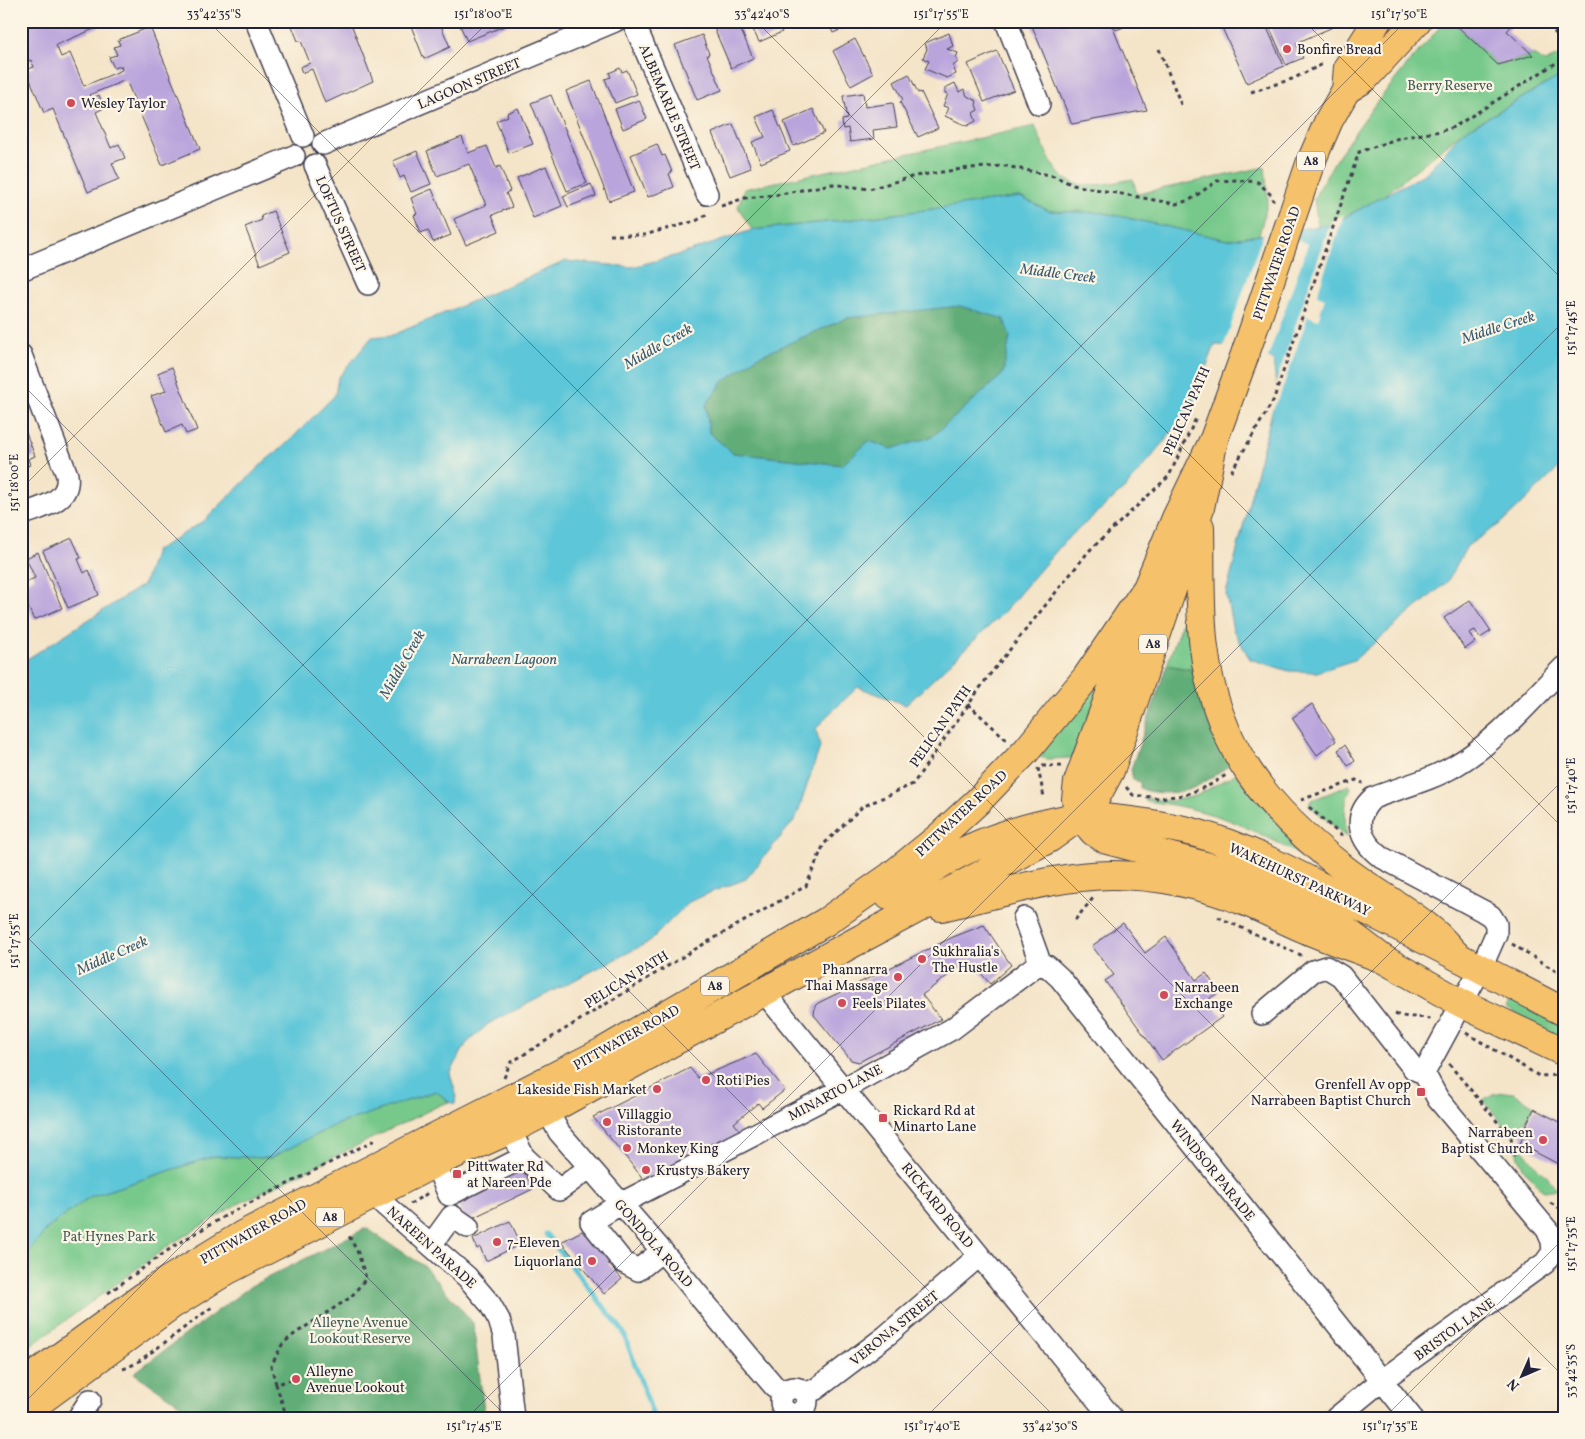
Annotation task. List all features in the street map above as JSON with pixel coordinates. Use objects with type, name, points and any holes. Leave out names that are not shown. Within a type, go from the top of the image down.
[{"type":"main road","name":"PITTWATER ROAD","points":[[1080,816],[1076,799],[1081,771],[1147,588],[1176,518],[1214,439],[1310,164],[1329,120],[1346,90],[1348,67],[1377,21]]},
{"type":"main road","name":"PITTWATER ROAD","points":[[1346,90],[1365,78],[1405,26]]},
{"type":"main road","name":"PITTWATER ROAD","points":[[21,1415],[180,1299],[226,1271],[383,1204],[450,1197],[510,1130],[1050,838],[1080,816],[1096,799],[1110,771],[1200,508],[1214,439]]},
{"type":"main road","points":[[1200,508],[1201,616],[1204,648],[1211,687],[1219,716],[1239,758],[1269,800],[1317,848],[1350,874],[1400,906],[1432,930],[1457,956]]},
{"type":"main road","name":"PITTWATER ROAD","points":[[21,1384],[154,1289],[206,1256],[301,1205],[602,1052],[827,921],[891,876],[938,838],[978,801],[1026,751],[1080,685],[1147,588]]},
{"type":"main road","points":[[827,921],[874,906],[944,862],[979,844],[1012,832],[1080,816]]},
{"type":"main road","name":"WAKEHURST PARKWAY","points":[[1080,816],[1125,820],[1172,828],[1218,840],[1262,858],[1564,1012]]},
{"type":"main road","name":"WAKEHURST PARKWAY","points":[[1080,816],[1094,832],[1107,840],[1220,870],[1272,890],[1326,916],[1383,959],[1461,1003],[1564,1052]]},
{"type":"main road","points":[[908,914],[1048,882],[1111,875],[1152,877],[1189,883],[1222,893],[1305,930],[1383,959]]},
{"type":"street","points":[[256,21],[303,136]]},
{"type":"street","name":"LAGOON STREET","points":[[324,144],[615,21]]},
{"type":"street","name":"ALBEMARLE STREET","points":[[633,21],[714,200]]},
{"type":"street","points":[[1006,21],[1040,104]]},
{"type":"street","points":[[303,136],[315,136],[324,144],[323,156],[320,162],[315,165],[303,165],[294,156],[294,144],[303,136]]},
{"type":"street","points":[[21,270],[294,156]]},
{"type":"street","name":"LOFTUS STREET","points":[[315,165],[368,284]]},
{"type":"street","points":[[21,355],[67,475],[68,484],[67,489],[54,502],[21,515]]},
{"type":"street","points":[[1424,1073],[1481,968],[1496,934],[1496,924],[1491,916],[1381,857],[1366,843],[1360,822],[1361,812],[1373,798],[1428,779],[1456,765],[1496,735],[1564,667]]},
{"type":"street","points":[[1024,918],[1041,965]]},
{"type":"street","name":"MINARTO LANE","points":[[662,1251],[638,1270],[623,1262],[591,1222],[620,1204],[843,1089],[952,1029],[1034,967],[1041,965]]},
{"type":"street","name":"WINDSOR PARADE","points":[[1041,965],[1053,970],[1060,978],[1412,1418]]},
{"type":"street","points":[[1262,1014],[1313,971],[1326,968],[1341,976],[1414,1069],[1424,1073],[1438,1100],[1564,1250]]},
{"type":"street","name":"RICKARD ROAD","points":[[764,992],[1112,1418]]},
{"type":"street","name":"GONDOLA ROAD","points":[[534,1087],[559,1132],[662,1251],[751,1360],[774,1386],[783,1393]]},
{"type":"street","points":[[510,1130],[524,1157],[559,1190],[589,1168]]},
{"type":"street","points":[[431,1245],[450,1197],[524,1157]]},
{"type":"street","name":"NAREEN PARADE","points":[[383,1204],[431,1245],[479,1290],[490,1304],[499,1320],[504,1336],[513,1418]]},
{"type":"street","name":"BRISTOL LANE","points":[[1336,1418],[1381,1381],[1545,1263],[1552,1252],[1552,1241],[1548,1232]]},
{"type":"street","name":"VERONA STREET","points":[[805,1394],[816,1389],[886,1336],[980,1256]]},
{"type":"street","points":[[794,1388],[805,1394],[807,1402],[804,1410],[795,1416],[786,1413],[780,1401],[783,1393],[794,1388]]},
{"type":"street","points":[[78,1418],[90,1400]]},
{"type":"path","points":[[1542,21],[1564,41]]},
{"type":"path","points":[[1159,50],[1182,107]]},
{"type":"path","points":[[1228,478],[1242,451],[1273,401],[1359,152],[1399,138],[1454,127],[1564,58]]},
{"type":"path","points":[[1251,92],[1292,79],[1323,64]]},
{"type":"path","points":[[610,235],[644,235],[696,221],[714,200],[776,195],[832,184],[869,189],[915,176],[969,168],[1006,166],[1054,176],[1073,185],[1176,204],[1190,200],[1217,181],[1258,182],[1272,196]]},
{"type":"path","name":"PELICAN PATH","points":[[503,1079],[510,1063],[697,948],[806,886],[824,844],[830,837],[862,807],[913,784],[987,678],[1088,551],[1169,476],[1198,415]]},
{"type":"path","points":[[1038,766],[1044,797]]},
{"type":"path","points":[[1125,786],[1134,795],[1159,798],[1185,795],[1227,774]]},
{"type":"path","points":[[1301,800],[1356,780],[1383,794]]},
{"type":"path","points":[[1295,794],[1346,840]]},
{"type":"path","points":[[1075,920],[1100,891]]},
{"type":"path","points":[[1496,934],[1564,976]]},
{"type":"path","points":[[1461,1040],[1465,1033]]},
{"type":"path","points":[[1453,1056],[1449,1063],[1511,1138],[1514,1160],[1520,1167]]},
{"type":"path","points":[[383,1204],[450,1197]]},
{"type":"path","points":[[1549,1203],[1564,1212]]},
{"type":"path","points":[[339,1238],[354,1230]]},
{"type":"path","points":[[285,1418],[271,1366],[282,1343],[351,1297],[366,1278],[358,1253],[348,1234]]},
{"type":"path","points":[[117,1371],[130,1367],[163,1345],[196,1318],[221,1302]]},
{"type":"path","points":[[276,1384],[296,1379]]},
{"type":"green space","name":"Berry Reserve","points":[[1445,21],[1452,21],[1498,65],[1533,55],[1545,62],[1564,53],[1564,74],[1461,133],[1382,197],[1332,224],[1318,227],[1314,198],[1336,159],[1373,107]]},
{"type":"green space","points":[[1035,126],[1047,154],[1060,175],[1070,182],[1079,184],[1099,185],[1133,179],[1137,194],[1265,167],[1268,201],[1259,235],[1227,240],[1105,213],[1049,211],[1020,197],[873,217],[752,230],[738,207],[744,189]]},
{"type":"green space","points":[[960,306],[1004,319],[1010,336],[1003,374],[932,437],[891,449],[869,441],[843,465],[733,453],[709,433],[706,405],[723,382],[757,357],[847,318]]},
{"type":"green space","points":[[1187,607],[1199,671],[1167,665]]},
{"type":"green space","points":[[1115,654],[1071,758],[1047,759],[1037,756]]},
{"type":"green space","points":[[1167,665],[1199,671],[1233,763],[1193,788],[1181,792],[1159,793],[1140,788],[1140,782],[1133,780],[1131,769]]},
{"type":"green space","points":[[1235,774],[1334,875],[1276,842],[1243,826],[1188,808],[1145,801],[1146,798],[1171,801],[1196,796]]},
{"type":"green space","points":[[1349,785],[1351,787],[1345,811],[1347,837],[1309,805],[1310,801]]},
{"type":"green space","points":[[1513,995],[1564,1021],[1564,1040],[1506,1008]]},
{"type":"green space","name":"Pat Hynes Park","points":[[436,1091],[449,1102],[236,1205],[171,1244],[21,1353],[21,1261],[48,1228],[89,1197],[214,1156],[270,1158],[335,1125]]},
{"type":"green space","points":[[1513,1093],[1534,1106],[1518,1133],[1513,1136],[1483,1100],[1493,1094]]},
{"type":"green space","points":[[1516,1141],[1557,1189],[1544,1191],[1531,1178],[1520,1162],[1516,1150]]},
{"type":"green space","name":"Alleyne Avenue Lookout Reserve","points":[[366,1228],[424,1266],[473,1323],[485,1418],[200,1418],[134,1373],[251,1286]]},
{"type":"water","name":"Narrabeen Lagoon","points":[[1564,74],[1564,463],[1504,521],[1467,546],[1447,582],[1354,660],[1317,672],[1289,671],[1250,659],[1233,630],[1226,594],[1277,392],[1273,360],[1245,346],[1215,345],[1192,404],[1160,447],[1126,487],[1065,541],[1001,615],[906,705],[858,687],[827,716],[816,729],[820,747],[796,818],[746,879],[689,902],[649,942],[488,1024],[466,1044],[450,1074],[456,1094],[455,1104],[449,1102],[436,1091],[335,1125],[270,1158],[214,1156],[89,1197],[48,1228],[21,1261],[21,663],[144,584],[155,551],[204,521],[265,461],[284,446],[335,395],[338,378],[372,337],[393,335],[566,261],[632,267],[682,254],[752,230],[873,217],[1020,197],[1049,211],[1105,213],[1227,240],[1332,224],[1426,173],[1461,133]],"holes":[[[960,306],[1004,319],[1010,336],[1003,374],[932,437],[891,449],[869,441],[842,465],[733,453],[709,433],[706,405],[723,382],[757,357],[847,318]]]},
{"type":"pier","points":[[1344,214],[1317,295],[1325,298],[1318,320],[1308,316],[1279,398],[1268,418],[1274,388],[1331,221]]},
{"type":"pier","points":[[1272,231],[1308,244],[1267,360],[1245,349],[1223,348],[1264,232]]},
{"type":"building","name":"Wesley Taylor","points":[[21,21],[113,21],[56,45],[61,57],[70,53],[84,86],[122,70],[121,66],[114,68],[109,57],[117,55],[114,47],[120,45],[118,40],[150,27],[200,149],[162,165],[126,80],[89,95],[91,99],[99,95],[104,108],[96,112],[111,148],[119,144],[125,158],[112,163],[119,179],[88,192],[53,109],[44,113],[26,70],[34,67],[31,60],[21,64]]},
{"type":"building","points":[[290,21],[350,21],[373,81],[325,103],[312,69],[302,73],[300,67],[310,63]]},
{"type":"building","points":[[409,21],[439,21],[450,47],[424,59]]},
{"type":"building","points":[[458,21],[517,21],[467,41]]},
{"type":"building","points":[[729,21],[737,21],[753,58],[731,68],[714,28]]},
{"type":"building","points":[[749,21],[777,21],[782,32],[759,42]]},
{"type":"building","points":[[828,21],[860,21],[833,33]]},
{"type":"building","points":[[1030,21],[1110,21],[1147,110],[1072,124]]},
{"type":"building","points":[[1112,21],[1138,21],[1116,30]]},
{"type":"building","points":[[1219,21],[1264,21],[1284,66],[1247,83]]},
{"type":"building","points":[[1267,21],[1331,21],[1333,27],[1296,43],[1303,58],[1286,65]]},
{"type":"building","points":[[1452,21],[1516,21],[1507,31],[1533,55],[1498,65]]},
{"type":"building","points":[[949,33],[953,46],[947,49],[958,53],[956,58],[958,62],[953,66],[956,74],[947,78],[925,69],[929,61],[923,58],[927,49],[925,43]]},
{"type":"building","points":[[702,35],[709,54],[707,55],[722,90],[697,100],[675,45]]},
{"type":"building","points":[[855,39],[873,74],[851,86],[833,51]]},
{"type":"building","points":[[997,51],[1014,90],[984,102],[968,64]]},
{"type":"building","points":[[620,68],[622,72],[627,70],[637,94],[615,103],[605,79],[611,77],[609,73]]},
{"type":"building","points":[[909,74],[918,93],[921,92],[938,128],[918,137],[900,102],[903,100],[894,82]]},
{"type":"building","points":[[591,81],[634,192],[609,201],[566,91]]},
{"type":"building","points":[[955,83],[959,92],[964,89],[967,96],[977,101],[978,110],[973,113],[976,121],[967,126],[945,116],[949,108],[943,106],[948,94],[945,93],[945,88]]},
{"type":"building","points":[[863,93],[865,107],[893,103],[897,127],[873,130],[874,139],[850,142],[848,128],[843,129],[842,120],[847,119],[843,96]]},
{"type":"building","points":[[551,95],[587,183],[567,191],[531,103]]},
{"type":"building","points":[[639,100],[647,119],[623,129],[615,109]]},
{"type":"building","points":[[518,108],[533,144],[509,153],[496,121],[508,116],[507,113]]},
{"type":"building","points":[[813,109],[824,133],[794,146],[784,122]]},
{"type":"building","points":[[773,110],[790,151],[761,163],[752,142],[765,137],[756,117]]},
{"type":"building","points":[[733,124],[751,168],[730,176],[712,133]]},
{"type":"building","points":[[462,137],[468,153],[487,146],[496,168],[500,166],[510,191],[506,193],[512,207],[492,215],[499,231],[466,245],[454,219],[486,205],[469,164],[437,176],[427,151]]},
{"type":"building","points":[[657,144],[662,156],[665,155],[672,172],[669,174],[674,187],[648,197],[631,155]]},
{"type":"building","points":[[417,151],[431,184],[411,192],[404,176],[400,178],[393,161]]},
{"type":"building","points":[[546,166],[562,206],[533,218],[517,178]]},
{"type":"building","points":[[591,184],[596,196],[568,207],[563,196]]},
{"type":"building","points":[[432,189],[451,235],[433,242],[428,230],[421,233],[414,215],[417,214],[411,198]]},
{"type":"building","points":[[273,211],[290,252],[260,265],[245,227],[262,220],[261,216]]},
{"type":"building","points":[[172,367],[197,430],[186,434],[182,425],[166,432],[151,396],[166,391],[158,373]]},
{"type":"building","points":[[21,420],[35,456],[28,459],[30,465],[21,468]]},
{"type":"building","points":[[72,538],[81,558],[78,559],[84,573],[89,570],[99,595],[68,608],[43,551]]},
{"type":"building","points":[[38,552],[62,608],[34,620],[21,591],[21,584],[35,578],[26,558]]},
{"type":"building","points":[[1470,600],[1491,631],[1480,638],[1475,630],[1469,633],[1475,642],[1465,649],[1444,618]]},
{"type":"building","points":[[1312,704],[1336,741],[1317,755],[1292,718]]},
{"type":"building","points":[[1345,745],[1355,761],[1348,766],[1338,750]]},
{"type":"building","name":"Narrabeen Exchange","points":[[1123,923],[1145,953],[1166,937],[1196,980],[1206,973],[1219,992],[1209,999],[1222,1017],[1162,1060],[1105,981],[1114,975],[1092,946]]},
{"type":"building","points":[[984,925],[1011,965],[990,984],[975,966],[968,972],[962,965],[922,995],[941,1019],[859,1062],[851,1060],[814,1015],[815,1006],[818,1003],[953,937]]},
{"type":"building","points":[[756,1054],[785,1090],[762,1108],[758,1103],[734,1123],[742,1133],[645,1181],[593,1117],[690,1068],[698,1078]]},
{"type":"building","name":"Narrabeen Baptist Church","points":[[1534,1109],[1564,1124],[1564,1161],[1560,1165],[1520,1144],[1523,1136],[1521,1135]]},
{"type":"building","points":[[523,1168],[533,1189],[466,1221],[456,1201]]},
{"type":"building","name":"7-Eleven","points":[[510,1221],[521,1244],[486,1261],[480,1247],[477,1249],[473,1239]]},
{"type":"building","name":"Liquorland","points":[[601,1223],[624,1251],[608,1263],[622,1279],[604,1294],[561,1242],[582,1231],[585,1235]]},
{"type":"waterway","points":[[546,1234],[623,1331],[654,1418]]},
{"type":"place","name":"Bonfire Bread","points":[[1287,49]]},
{"type":"place","name":"Wesley Taylor","points":[[71,103]]},
{"type":"place","name":"Sukhralia's The Hustle","points":[[922,959]]},
{"type":"place","name":"Phannarra Thai Massage","points":[[898,977]]},
{"type":"place","name":"Narrabeen Exchange","points":[[1164,995]]},
{"type":"place","name":"Feels Pilates","points":[[842,1003]]},
{"type":"place","name":"Roti Pies","points":[[706,1080]]},
{"type":"place","name":"Lakeside Fish Market","points":[[657,1089]]},
{"type":"place","name":"Grenfell Av opp Narrabeen Baptist Church","points":[[1421,1092]]},
{"type":"place","name":"Rickard Rd at Minarto Lane","points":[[883,1118]]},
{"type":"place","name":"Villaggio Ristorante","points":[[607,1122]]},
{"type":"place","name":"Narrabeen Baptist Church","points":[[1543,1140]]},
{"type":"place","name":"Monkey King","points":[[627,1148]]},
{"type":"place","name":"Krustys Bakery","points":[[646,1170]]},
{"type":"place","name":"Pittwater Rd at Nareen Pde","points":[[457,1174]]},
{"type":"place","name":"7-Eleven","points":[[497,1242]]},
{"type":"place","name":"Liquorland","points":[[592,1261]]},
{"type":"place","name":"Alleyne Avenue Lookout","points":[[296,1379]]},
{"type":"water label","name":"Middle Creek","points":[[1058,273]]},
{"type":"water label","name":"Middle Creek","points":[[1498,327]]},
{"type":"water label","name":"Middle Creek","points":[[658,346]]},
{"type":"water label","name":"Middle Creek","points":[[402,664]]},
{"type":"water label","name":"Middle Creek","points":[[112,955]]}]
